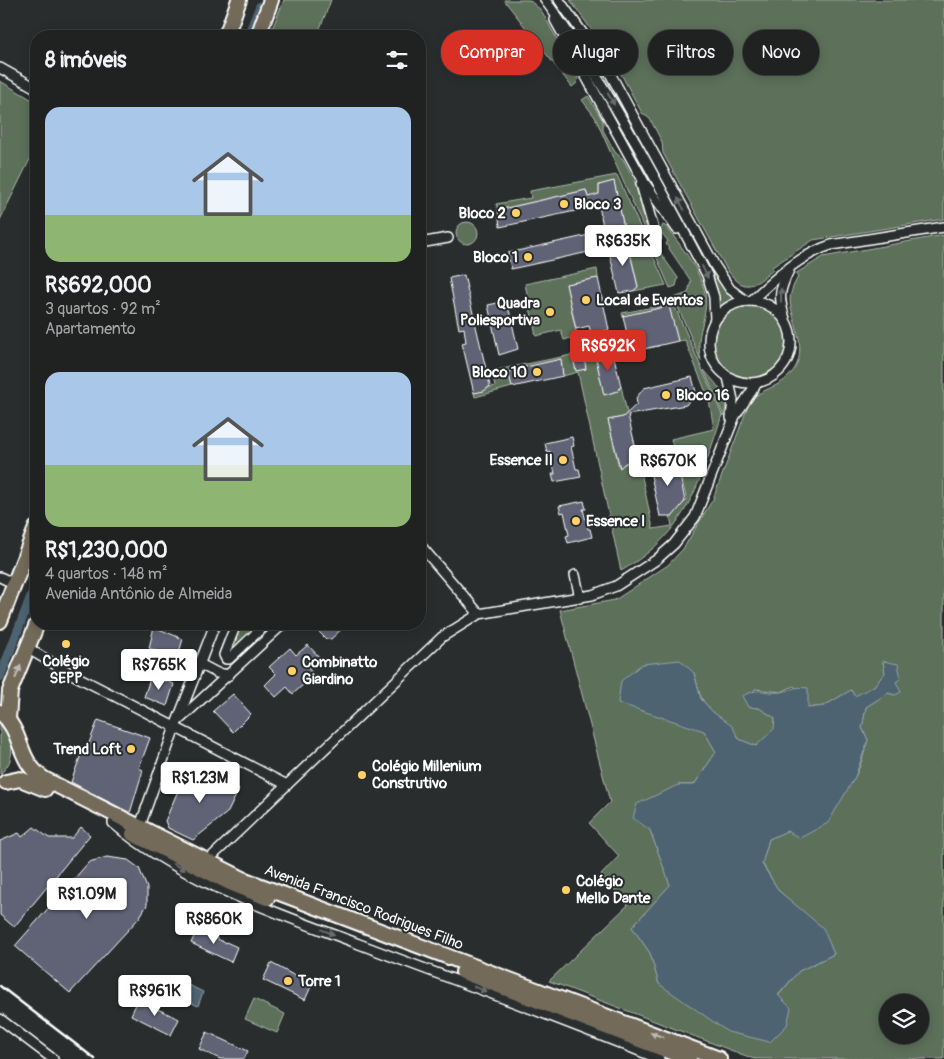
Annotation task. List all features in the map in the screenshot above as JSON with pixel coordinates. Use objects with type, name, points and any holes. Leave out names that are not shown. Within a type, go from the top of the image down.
[{"type":"main road","points":[[228,30],[239,0]]},
{"type":"main road","points":[[263,22],[264,0]]},
{"type":"main road","points":[[260,30],[271,0]]},
{"type":"main road","points":[[0,621],[30,544]]},
{"type":"main road","points":[[4,715],[10,691],[35,630]]},
{"type":"main road","name":"Avenida Francisco Rodrigues Filho","points":[[4,715],[15,729],[26,762],[35,773],[140,826],[247,890],[689,1059]]},
{"type":"main road","name":"Avenida Francisco Rodrigues Filho","points":[[3,784],[19,760],[20,748]]},
{"type":"main road","name":"Avenida Francisco Rodrigues Filho","points":[[3,784],[20,779],[30,781],[112,823],[204,864],[719,1059]]},
{"type":"street","points":[[545,0],[634,165],[672,222],[691,244]]},
{"type":"street","points":[[545,0],[582,50],[691,244],[711,286],[715,321]]},
{"type":"street","points":[[559,0],[606,66],[719,274],[730,289],[748,301],[771,307],[786,322]]},
{"type":"street","points":[[0,68],[30,85]]},
{"type":"street","points":[[634,165],[656,237],[655,224],[658,220],[664,218],[672,222]]},
{"type":"street","points":[[789,269],[779,295],[791,344],[785,365],[778,374],[757,383],[742,383],[728,377],[718,369],[712,358],[709,345],[710,333],[715,321],[729,307],[748,301],[808,254],[831,245],[944,227]]},
{"type":"street","points":[[426,242],[448,238]]},
{"type":"street","points":[[728,377],[733,400],[729,428]]},
{"type":"street","points":[[204,864],[442,637],[480,614],[580,598],[616,586],[656,560],[685,531],[702,502],[729,428],[739,407],[757,383]]},
{"type":"street","points":[[426,552],[480,614]]},
{"type":"street","points":[[575,575],[580,598]]},
{"type":"street","points":[[0,577],[15,584]]},
{"type":"street","points":[[140,826],[176,724],[214,630]]},
{"type":"street","points":[[234,630],[224,655],[226,659],[259,630]]},
{"type":"street","points":[[176,724],[277,630]]},
{"type":"street","points":[[28,648],[68,672],[176,724],[288,784]]},
{"type":"street","points":[[200,664],[217,673],[229,675]]},
{"type":"street","points":[[112,823],[136,843],[260,907],[578,1026],[659,1059]]},
{"type":"street","points":[[0,1019],[53,1059]]},
{"type":"green space","points":[[284,0],[331,0],[319,30],[272,30]]},
{"type":"green space","points":[[504,0],[529,0],[541,10],[553,32],[553,63],[543,50],[543,30],[527,30]]},
{"type":"green space","points":[[550,0],[554,0],[576,30],[572,30]]},
{"type":"green space","points":[[570,0],[944,0],[944,219],[813,240],[772,267],[773,270],[759,281],[748,285],[743,284],[732,276],[726,268],[663,153],[662,142],[650,119],[642,113],[622,75],[638,75],[638,30],[592,30]]},
{"type":"green space","points":[[563,75],[577,75],[577,83],[572,87]]},
{"type":"green space","points":[[603,75],[607,75],[720,282],[726,290],[740,298],[718,311],[718,296],[714,279]]},
{"type":"green space","points":[[0,81],[30,98],[30,159],[0,220]]},
{"type":"green space","points":[[588,96],[603,121],[603,130],[615,152],[623,159],[634,179],[649,237],[678,278],[676,286],[670,288],[595,117],[582,100]]},
{"type":"green space","points":[[617,175],[666,285],[633,291],[638,286],[627,240],[612,243],[610,235],[624,228],[614,181],[599,185],[599,206],[591,207],[586,190],[498,210],[496,204],[531,198],[530,191]]},
{"type":"green space","points":[[467,222],[475,225],[478,233],[475,241],[467,244],[459,241],[456,233],[459,225]]},
{"type":"green space","points":[[663,225],[667,227],[688,256],[704,288],[705,311],[699,341],[701,361],[674,298],[688,293],[691,281],[666,244],[668,241],[660,231]]},
{"type":"green space","points":[[944,235],[944,1059],[754,1059],[549,981],[628,905],[601,875],[619,856],[589,823],[610,802],[560,610],[615,600],[668,565],[683,549],[713,499],[750,401],[785,380],[795,368],[800,351],[790,299],[798,277],[795,274],[823,257]],"holes":[[[883,662],[895,695],[888,693],[866,707],[862,728],[868,740],[861,764],[849,786],[840,796],[817,813],[769,839],[762,863],[779,891],[822,928],[834,954],[799,971],[778,996],[659,984],[650,953],[632,927],[670,885],[650,830],[678,785],[694,785],[716,752],[704,731],[694,673],[701,696],[710,710],[730,727],[739,739],[756,746],[775,729],[775,718],[759,708],[748,707],[755,689],[781,692],[794,686],[808,708],[824,706],[851,690],[855,697],[874,686],[885,673]]]},
{"type":"green space","points":[[597,269],[598,278],[566,284],[577,336],[564,340],[561,330],[536,336],[525,284]]},
{"type":"green space","points":[[671,298],[722,415],[698,484],[676,523],[662,540],[644,556],[621,571],[578,372],[563,376],[561,360],[509,374],[512,387],[475,397],[474,393],[495,386],[492,371],[611,347],[612,349],[595,354],[604,394],[618,391],[621,386],[627,413],[623,417],[608,420],[619,467],[638,458],[653,529],[672,526],[670,516],[687,500],[671,439],[714,429],[709,400],[685,340],[678,341],[669,306],[650,310],[659,346],[649,348],[642,313],[623,316],[622,313],[670,304],[669,300]]},
{"type":"green space","points":[[749,304],[763,307],[776,315],[784,328],[787,342],[784,356],[776,369],[763,377],[749,380],[735,377],[722,369],[714,356],[711,342],[714,328],[722,315],[735,307]]},
{"type":"green space","points":[[704,370],[721,391],[725,402],[724,416]]},
{"type":"green space","points":[[231,630],[262,630],[227,663]]},
{"type":"green space","points":[[0,722],[8,734],[12,748],[9,762],[0,774]]},
{"type":"green space","points":[[254,999],[285,1014],[277,1033],[245,1019]]},
{"type":"water","points":[[680,660],[694,673],[701,699],[713,712],[732,726],[739,739],[756,746],[774,729],[775,718],[759,708],[748,707],[742,696],[754,691],[781,692],[795,688],[808,688],[808,708],[824,706],[851,690],[855,696],[874,686],[885,673],[883,661],[898,664],[901,678],[896,682],[901,692],[895,695],[888,693],[866,707],[862,728],[868,740],[855,777],[828,823],[800,838],[787,831],[769,839],[762,864],[779,891],[823,928],[834,954],[799,971],[778,995],[791,1008],[787,1025],[770,1042],[728,1032],[659,984],[650,953],[632,927],[670,885],[650,830],[633,818],[637,804],[678,785],[694,785],[716,752],[704,731],[618,703],[621,681],[642,664]]},
{"type":"water","points":[[176,979],[203,992],[198,1006],[170,993]]},
{"type":"building","points":[[614,181],[624,228],[621,232],[605,236],[599,206],[500,227],[498,210],[586,190],[588,197],[599,194],[599,185]]},
{"type":"building","points":[[589,235],[593,251],[511,269],[508,253]]},
{"type":"building","points":[[627,240],[638,287],[633,291],[619,293],[608,247],[612,243]]},
{"type":"building","points":[[464,275],[490,386],[484,391],[474,393],[462,343],[466,342],[464,328],[459,329],[449,278]]},
{"type":"building","name":"Local de Eventos","points":[[598,278],[609,330],[591,334],[589,326],[576,329],[566,284]]},
{"type":"building","points":[[507,301],[518,349],[499,355],[488,305]]},
{"type":"building","points":[[669,306],[678,341],[631,352],[623,316]]},
{"type":"building","points":[[612,349],[621,386],[618,391],[604,395],[595,354]]},
{"type":"building","points":[[584,356],[586,369],[576,371],[573,358]]},
{"type":"building","name":"Bloco 10","points":[[561,359],[563,376],[512,387],[509,374],[512,370]]},
{"type":"building","points":[[692,377],[696,392],[686,405],[628,415],[638,458],[634,462],[625,463],[620,468],[608,420],[623,417],[637,404],[636,398],[644,388]]},
{"type":"building","name":"Essence II","points":[[572,437],[574,446],[571,447],[576,469],[579,469],[581,477],[554,482],[552,474],[555,474],[550,451],[547,452],[545,443]]},
{"type":"building","points":[[676,455],[685,501],[673,516],[660,516],[650,471]]},
{"type":"building","name":"Essence I","points":[[584,501],[586,509],[583,509],[592,537],[568,543],[566,536],[569,535],[564,512],[561,513],[559,506]]},
{"type":"building","points":[[153,630],[161,630],[183,639],[177,659],[149,648]]},
{"type":"building","points":[[317,630],[341,630],[331,639],[326,639]]},
{"type":"building","name":"Combinatto Giardino","points":[[308,645],[319,657],[308,668],[314,675],[293,694],[287,687],[276,697],[265,685],[276,674],[269,667],[290,648],[296,655]]},
{"type":"building","points":[[151,676],[174,684],[167,706],[144,697]]},
{"type":"building","points":[[233,694],[251,714],[233,732],[213,711]]},
{"type":"building","points":[[98,720],[150,738],[139,768],[143,770],[130,813],[71,782],[84,746],[87,748]]},
{"type":"building","points":[[193,766],[239,789],[228,812],[193,840],[168,828],[165,821],[180,786],[183,788]]},
{"type":"building","points":[[34,827],[49,838],[72,838],[81,827],[90,835],[14,927],[0,915],[0,841],[19,833],[22,837]]},
{"type":"building","points":[[107,857],[128,860],[139,868],[147,888],[147,905],[139,918],[70,993],[15,946],[89,862]]},
{"type":"building","points":[[198,928],[225,943],[237,947],[231,962],[191,943]]},
{"type":"building","name":"Torre 1","points":[[271,963],[297,977],[298,975],[313,982],[305,1000],[263,980]]},
{"type":"building","points":[[138,1000],[179,1019],[171,1035],[131,1015]]},
{"type":"building","points":[[207,1032],[248,1051],[244,1059],[220,1059],[199,1049]]},
{"type":"waterway","points":[[250,30],[260,6]]},
{"type":"waterway","points":[[0,677],[30,599]]},
{"type":"railway","points":[[0,986],[95,1059]]},
{"type":"place","name":"Bloco 3","points":[[564,204]]},
{"type":"place","name":"Bloco 2","points":[[516,213]]},
{"type":"place","name":"Bloco 1","points":[[528,257]]},
{"type":"place","name":"Local de Eventos","points":[[586,300]]},
{"type":"place","name":"Quadra Poliesportiva","points":[[550,312]]},
{"type":"place","name":"Bloco 10","points":[[537,372]]},
{"type":"place","name":"Bloco 16","points":[[666,395]]},
{"type":"place","name":"Essence II","points":[[563,460]]},
{"type":"place","name":"Essence I","points":[[576,521]]},
{"type":"place","name":"Colégio SEPP","points":[[66,644]]},
{"type":"place","name":"Combinatto Giardino","points":[[292,671]]},
{"type":"place","name":"Trend Loft","points":[[131,749]]},
{"type":"place","name":"Colégio Millenium Construtivo","points":[[362,775]]},
{"type":"place","name":"Colégio Mello Dante","points":[[566,890]]},
{"type":"place","name":"Torre 1","points":[[288,981]]}]
